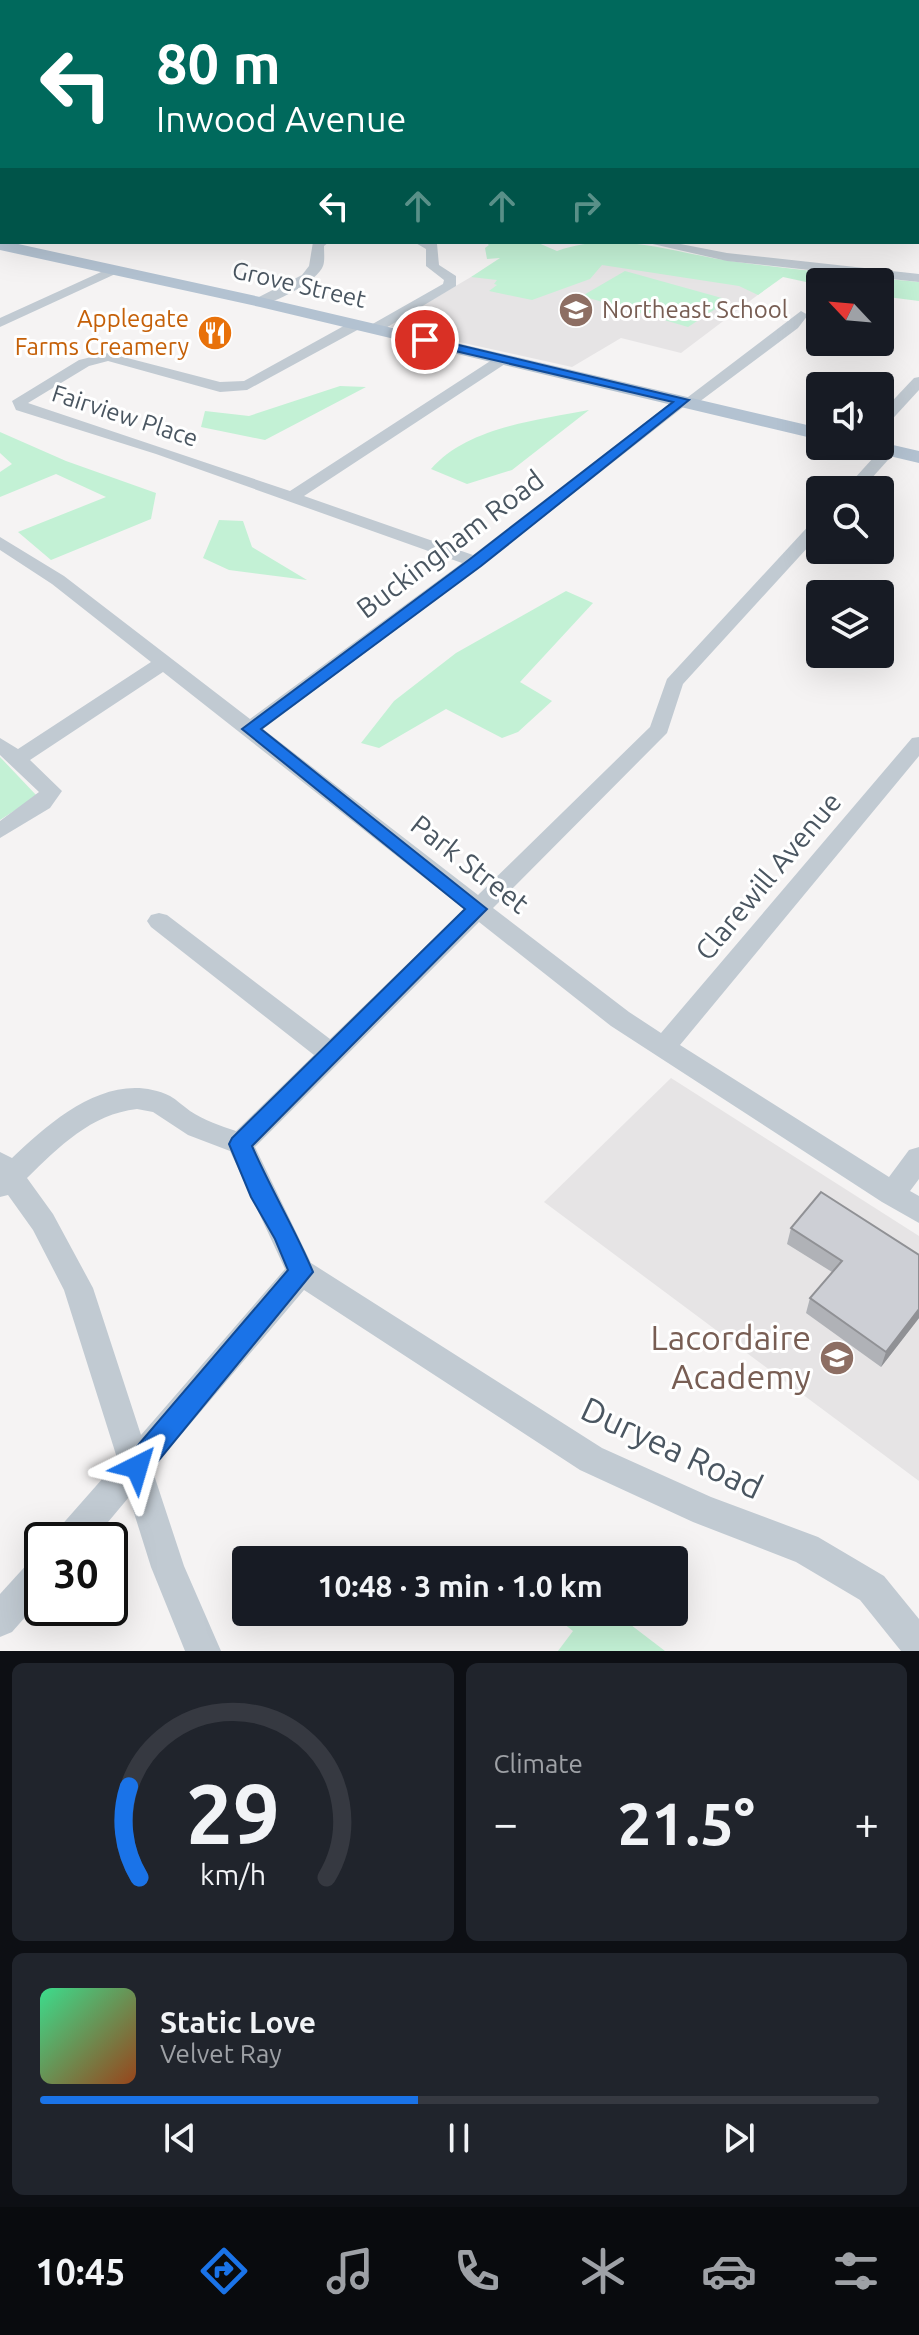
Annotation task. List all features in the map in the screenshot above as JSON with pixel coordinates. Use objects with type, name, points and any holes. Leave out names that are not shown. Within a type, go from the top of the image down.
[{"type":"main road","name":"Grove Street","points":[[0,245],[260,302],[806,431]]},
{"type":"main road","points":[[894,451],[919,457]]},
{"type":"street","points":[[260,302],[307,278],[316,267],[318,244]]},
{"type":"street","points":[[365,327],[449,286],[451,279],[433,266],[432,247],[425,244]]},
{"type":"street","points":[[660,244],[727,257],[919,278]]},
{"type":"street","points":[[0,323],[117,270]]},
{"type":"street","name":"Buckingham Road","points":[[250,729],[686,401],[793,325],[801,315]]},
{"type":"street","name":"Fairview Place","points":[[365,327],[247,385],[220,387],[108,357],[84,363],[20,401],[21,407],[162,451],[475,562]]},
{"type":"street","points":[[291,497],[503,359]]},
{"type":"street","points":[[894,408],[919,381]]},
{"type":"street","points":[[240,1144],[660,729],[674,683],[806,539]]},
{"type":"street","name":"Park Street","points":[[0,542],[58,580],[620,1019],[919,1211]]},
{"type":"street","points":[[19,758],[164,662]]},
{"type":"street","name":"Clarewill Avenue","points":[[663,1048],[919,743]]},
{"type":"street","points":[[0,744],[19,758],[51,791],[42,803],[0,831]]},
{"type":"street","points":[[159,921],[332,1055]]},
{"type":"street","points":[[87,1522],[137,1467],[301,1272],[285,1234],[262,1197],[240,1144],[183,1120],[162,1104],[136,1096],[111,1101],[84,1113],[3,1175],[43,1222],[78,1288],[137,1467],[168,1567],[203,1651]]},
{"type":"street","points":[[892,1194],[919,1158]]},
{"type":"street","name":"Duryea Road","points":[[301,1272],[591,1459],[705,1511],[806,1549],[872,1588],[919,1646]]},
{"type":"street","points":[[0,1620],[24,1593]]},
{"type":"shaded area","name":"Northeast School","points":[[599,259],[771,285],[681,353],[621,338],[572,367],[387,326],[471,277]]},
{"type":"shaded area","name":"Lacordaire Academy","points":[[671,1078],[919,1236],[919,1481],[544,1202]]},
{"type":"green space","points":[[488,244],[541,244],[557,251],[587,244],[647,245],[737,262],[806,270],[806,282],[783,277],[758,295],[739,286],[602,265],[590,279],[532,300],[489,291],[497,285],[494,284],[497,280],[471,277],[500,258],[487,259],[485,248]]},
{"type":"green space","points":[[625,271],[729,300],[688,327],[582,296]]},
{"type":"green space","points":[[894,279],[919,282],[919,301],[894,298]]},
{"type":"green space","points":[[340,386],[366,387],[265,440],[201,427],[205,411],[249,416]]},
{"type":"green space","points":[[589,410],[512,470],[467,484],[431,469],[464,443],[483,435],[526,422]]},
{"type":"green space","points":[[0,432],[66,461],[156,493],[151,519],[51,560],[18,532],[106,497],[56,474],[0,497],[0,472],[12,464],[0,453]]},
{"type":"green space","points":[[219,520],[243,521],[252,547],[307,580],[229,570],[203,558]]},
{"type":"green space","points":[[566,591],[593,603],[520,682],[552,701],[518,732],[502,738],[446,709],[379,748],[361,743],[394,701],[456,653]]},
{"type":"green space","points":[[0,757],[37,796],[0,820]]},
{"type":"green space","points":[[567,1626],[632,1626],[665,1651],[558,1651],[573,1631]]},
{"type":"building","name":"Lacordaire Academy","points":[[821,1192],[919,1255],[919,1309],[886,1352],[810,1298],[842,1261],[791,1228]]},
{"type":"place","name":"Northeast School","points":[[576,310]]},
{"type":"place","name":"Applegate Farms Creamery","points":[[215,333]]},
{"type":"place","name":"Lacordaire Academy","points":[[837,1358]]},
{"type":"route","points":[[137,1467],[301,1272],[285,1234],[262,1197],[240,1144],[478,909],[250,729],[475,562],[683,400],[425,340]]}]
